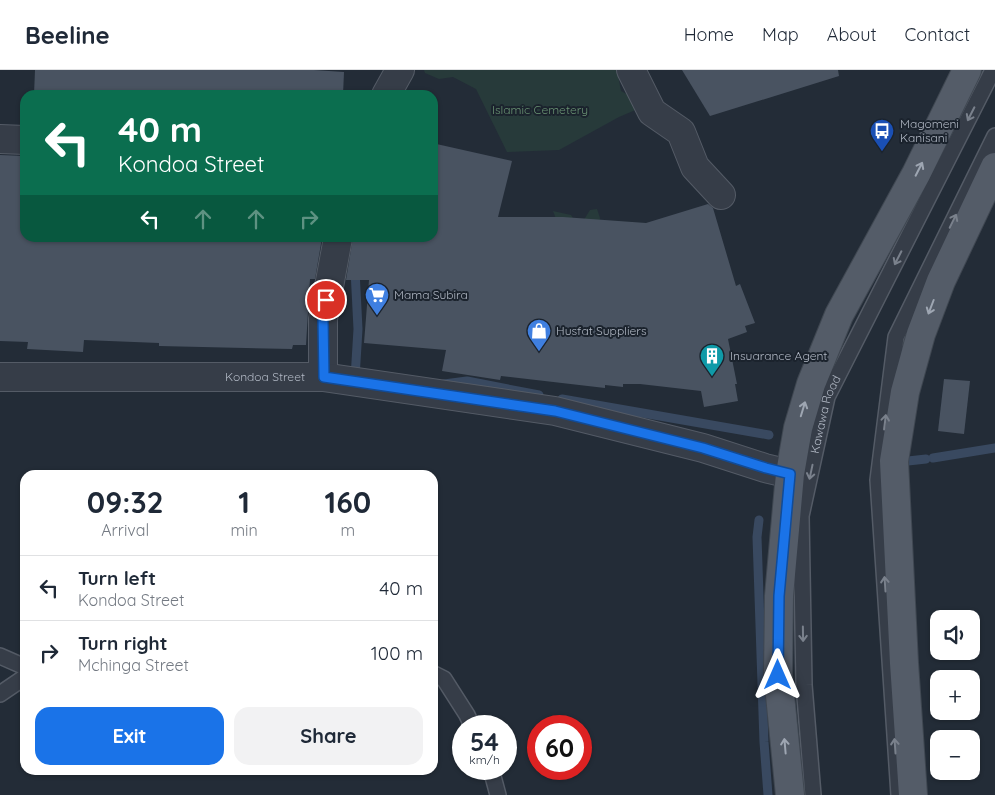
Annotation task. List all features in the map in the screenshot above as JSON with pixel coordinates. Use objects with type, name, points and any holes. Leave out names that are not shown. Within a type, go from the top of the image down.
[{"type":"main road","name":"Kawawa Road","points":[[790,795],[778,675],[779,596],[790,474],[798,428],[811,384],[840,314],[916,174],[967,70]]},
{"type":"main road","points":[[913,795],[894,461],[905,392],[921,334],[941,281],[995,167]]},
{"type":"street","points":[[389,90],[400,70]]},
{"type":"street","points":[[631,70],[652,112],[681,132],[695,167],[721,195]]},
{"type":"street","points":[[0,139],[20,140]]},
{"type":"street","points":[[324,377],[323,319],[337,242]]},
{"type":"street","name":"Kondoa Street","points":[[0,377],[324,377],[555,411],[703,448],[790,474]]},
{"type":"lane","name":"Kawawa Road","points":[[813,795],[804,685],[801,516],[827,397],[993,70]]},
{"type":"lane","points":[[899,795],[878,480],[896,337],[995,136]]},
{"type":"lane","points":[[0,656],[20,665]]},
{"type":"lane","points":[[438,676],[444,679],[465,715]]},
{"type":"lane","points":[[0,694],[20,680]]},
{"type":"lane","points":[[494,780],[498,795]]},
{"type":"green space","name":"Islamic Cemetery","points":[[424,70],[617,70],[621,91],[636,99],[640,108],[619,117],[559,150],[507,152],[476,89],[453,77],[439,79],[425,73]]},
{"type":"green space","points":[[597,209],[600,218],[599,232],[560,229],[553,211],[571,215],[577,224],[582,223],[590,210]]},
{"type":"building","points":[[35,70],[314,70],[344,72],[343,90],[34,90]]},
{"type":"building","points":[[682,70],[838,70],[839,76],[710,116]]},
{"type":"building","points":[[438,144],[512,161],[498,217],[563,217],[646,223],[708,204],[713,208],[736,286],[740,284],[755,323],[745,326],[747,332],[728,339],[737,384],[735,384],[738,401],[704,407],[701,391],[640,384],[623,384],[623,387],[605,385],[605,388],[501,376],[500,380],[442,371],[446,350],[364,343],[369,280],[346,280],[352,242],[438,242]]},
{"type":"building","points":[[0,155],[20,156],[20,242],[321,242],[315,279],[310,279],[306,345],[293,345],[292,349],[159,346],[159,343],[84,340],[83,352],[27,349],[28,342],[0,341]]},
{"type":"building","points":[[944,379],[970,381],[964,434],[938,431]]},
{"type":"waterway","points":[[355,270],[358,329],[355,378]]},
{"type":"waterway","points":[[444,384],[467,381],[539,395]]},
{"type":"waterway","points":[[562,399],[769,435]]},
{"type":"waterway","points":[[933,458],[995,448]]},
{"type":"waterway","points":[[908,461],[926,459]]},
{"type":"waterway","points":[[759,520],[757,537],[764,742],[768,795]]},
{"type":"place","name":"Magomeni Kanisani","points":[[882,152]]},
{"type":"place","name":"Mama Subira","points":[[377,316]]},
{"type":"place","name":"Husfat Suppliers","points":[[539,352]]},
{"type":"place","name":"Insuarance Agent","points":[[712,377]]},
{"type":"route","points":[[326,300],[323,319],[324,377],[555,411],[703,448],[790,474],[779,596],[778,675]]}]
